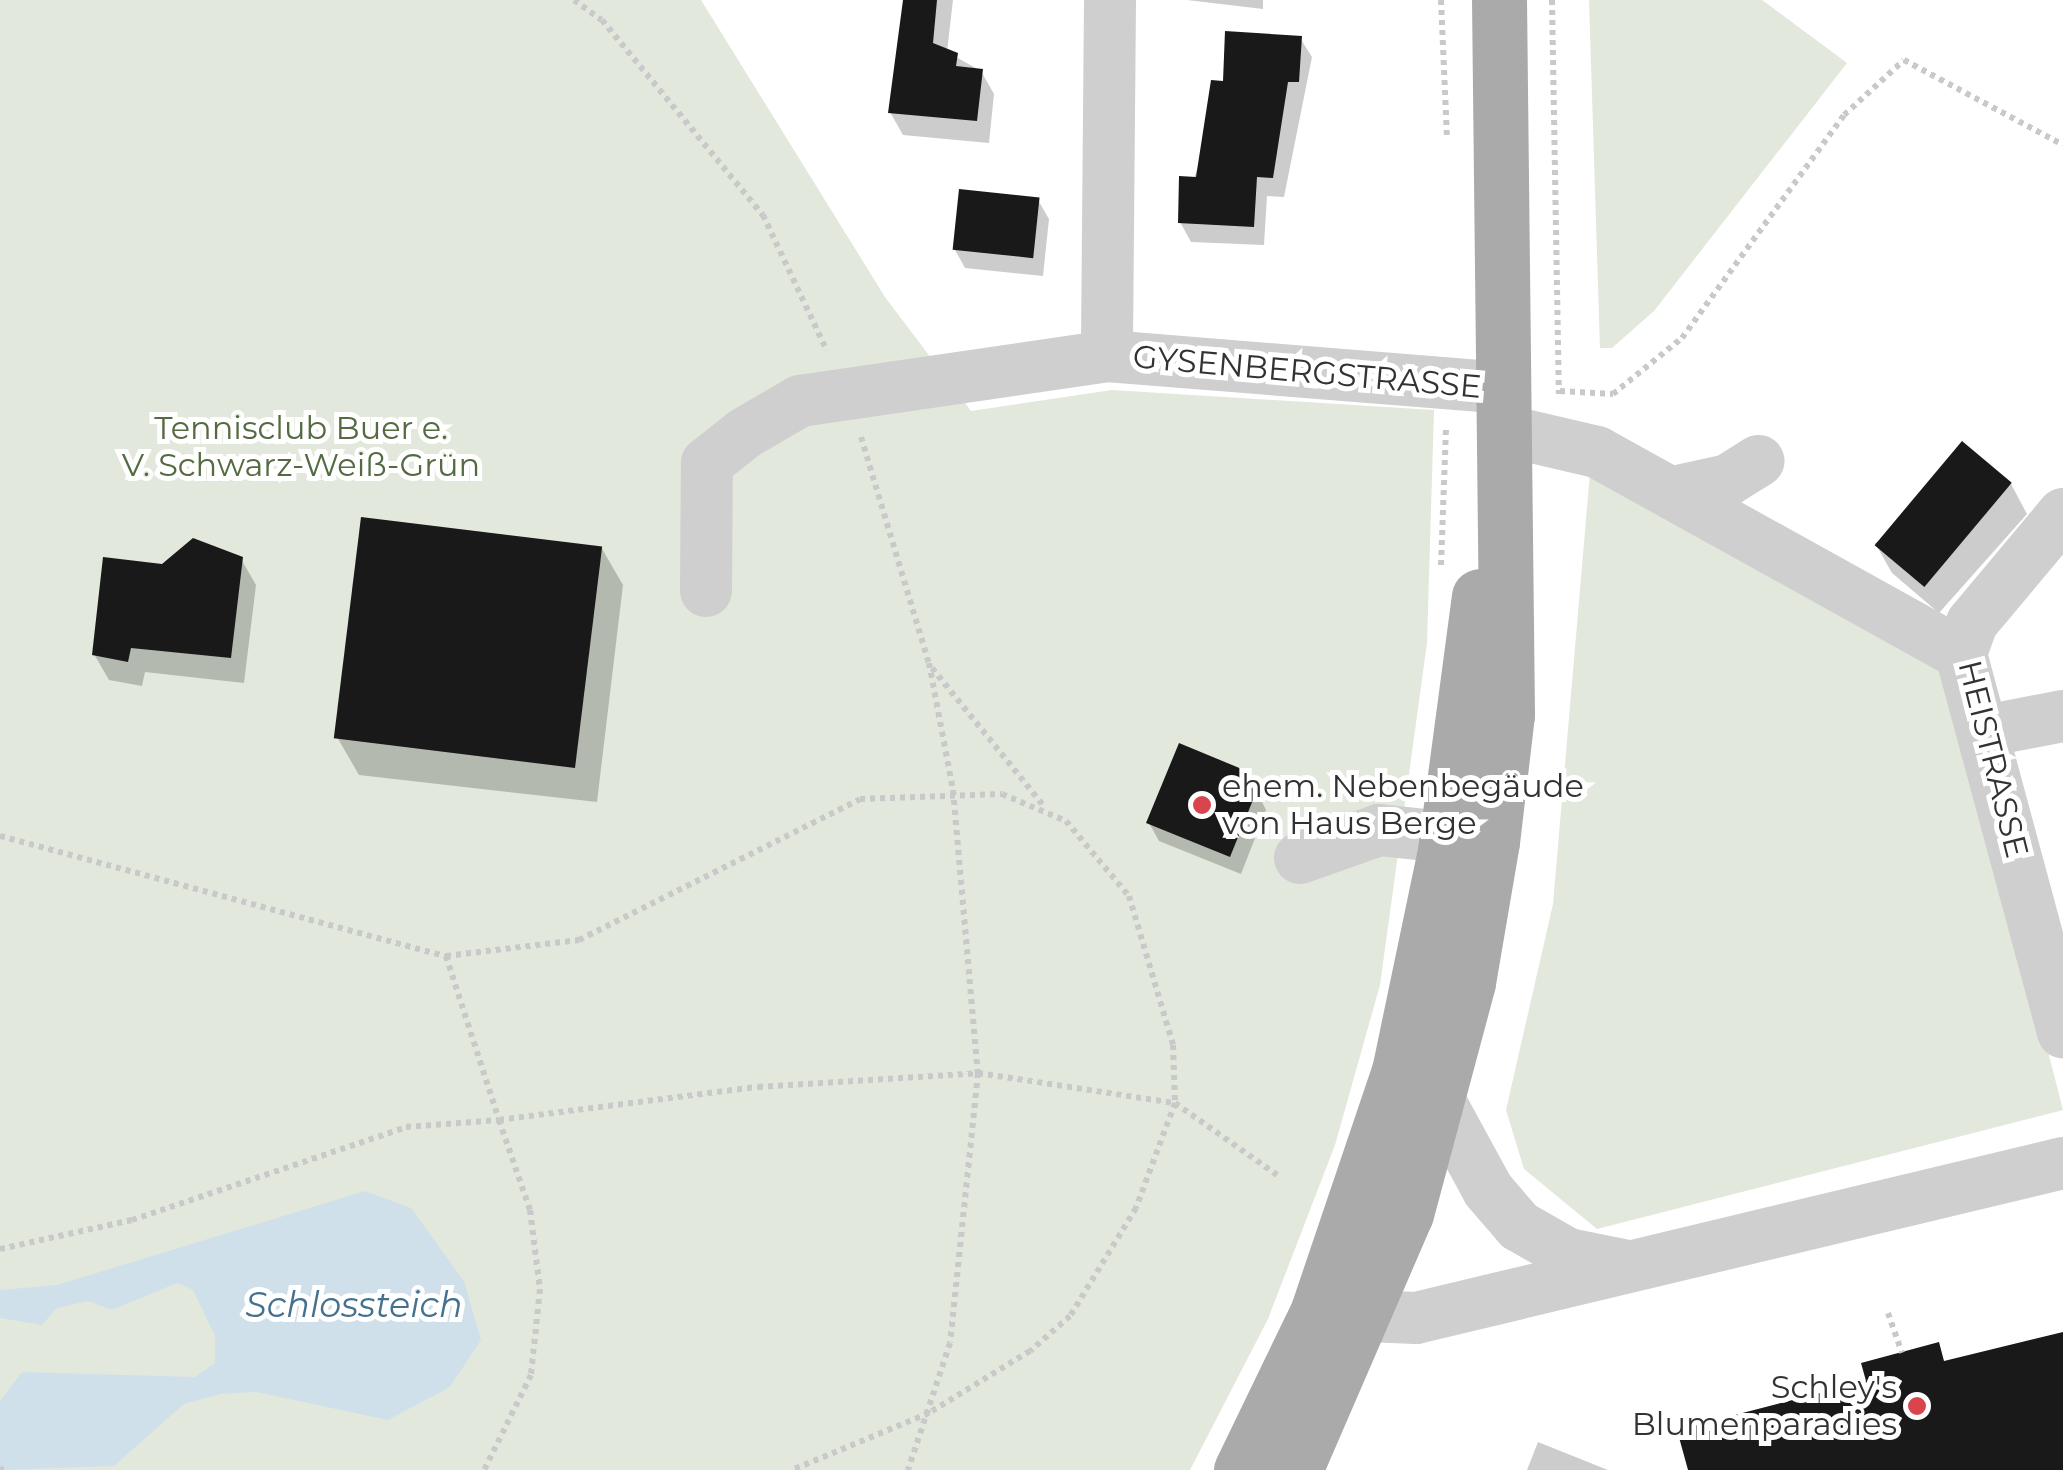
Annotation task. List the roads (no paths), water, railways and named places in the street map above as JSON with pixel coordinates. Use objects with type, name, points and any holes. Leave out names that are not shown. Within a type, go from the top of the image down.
[{"type":"main road","points":[[1241,1470],[1340,1317],[1439,1100],[1470,840],[1504,409],[1500,0]]},
{"type":"main road","points":[[1295,1470],[1340,1317],[1399,1071],[1470,840]]},
{"type":"street","name":"GYSENBERGSTRASSE","points":[[1110,0],[1107,356],[1447,382],[1674,492],[1961,654]]},
{"type":"street","points":[[706,591],[707,463],[800,401],[1107,356]]},
{"type":"street","points":[[1674,492],[1759,461]]},
{"type":"street","name":"HEISTRASSE","points":[[2063,514],[1972,623],[1961,654],[1986,732],[2063,1033]]},
{"type":"street","points":[[1986,732],[2063,716]]},
{"type":"street","points":[[1300,858],[1379,830],[1470,840]]},
{"type":"street","points":[[1439,1100],[1479,1177],[1519,1226],[1568,1254],[1629,1266]]},
{"type":"street","points":[[1340,1317],[1416,1318],[2063,1163]]},
{"type":"water","name":"Schlossteich","points":[[365,1191],[411,1208],[464,1281],[481,1340],[450,1387],[388,1420],[256,1392],[221,1394],[184,1404],[114,1466],[0,1470],[0,1401],[22,1372],[195,1377],[215,1363],[215,1336],[193,1290],[177,1283],[112,1310],[88,1301],[57,1308],[42,1325],[0,1318],[0,1290],[57,1285]]},
{"type":"place","name":"ehem. Nebenbegäude von Haus Berge","points":[[1202,805]]},
{"type":"place","name":"Schley's Blumenparadies","points":[[1917,1406]]},
{"type":"park label","name":"Tennisclub Buer e. V. Schwarz-Weiß-Grün","points":[[301,448]]}]
